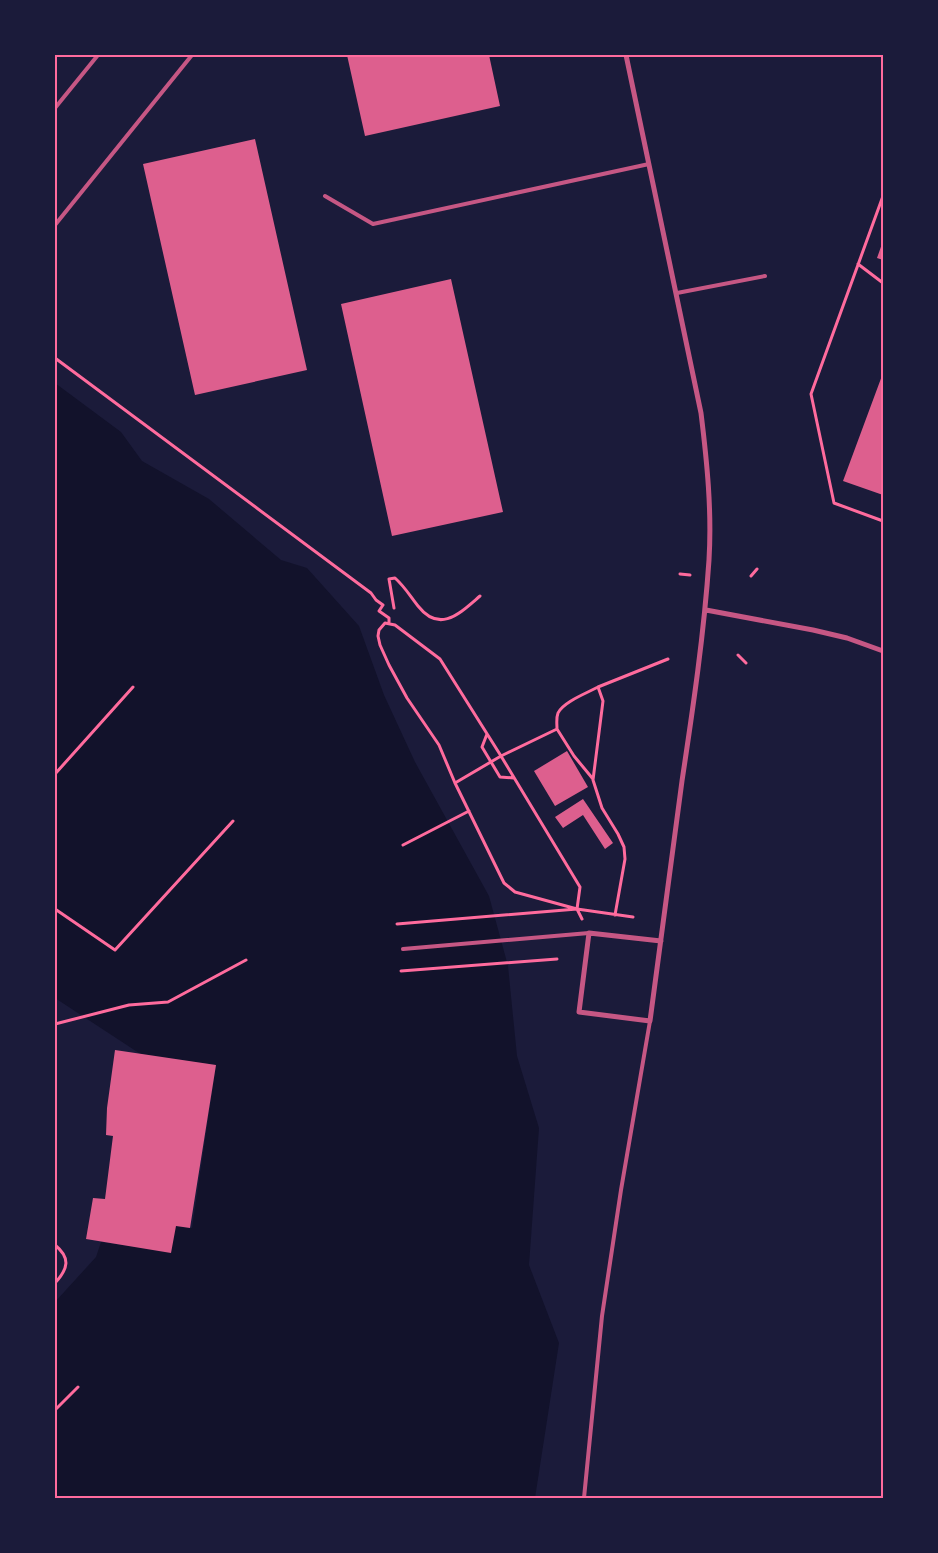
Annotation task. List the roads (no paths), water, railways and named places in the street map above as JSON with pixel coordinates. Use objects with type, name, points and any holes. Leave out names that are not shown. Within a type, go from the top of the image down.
[{"type":"street","points":[[626,55],[701,413],[707,462],[710,522],[709,559],[706,610],[661,941],[650,1021],[579,1012],[589,933],[661,941]]},
{"type":"street","points":[[706,610],[813,630],[847,638],[883,651]]},
{"type":"lane","points":[[55,108],[98,55]]},
{"type":"lane","points":[[55,225],[192,55]]},
{"type":"lane","points":[[325,196],[373,224],[650,164]]},
{"type":"lane","points":[[677,293],[765,276]]},
{"type":"lane","points":[[403,949],[589,933]]},
{"type":"lane","points":[[584,1498],[602,1316],[622,1181],[650,1021]]}]
